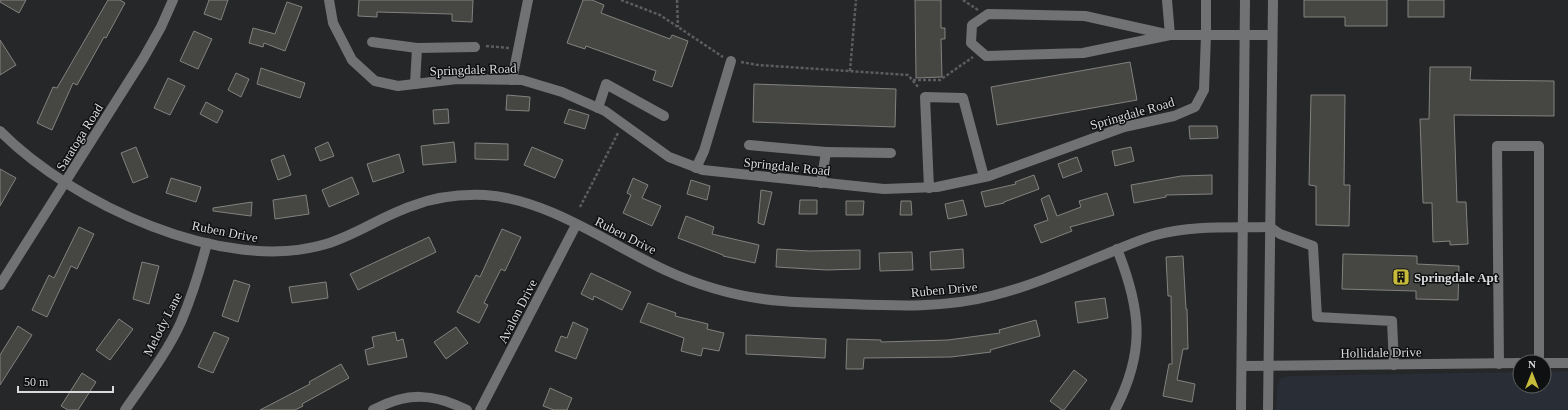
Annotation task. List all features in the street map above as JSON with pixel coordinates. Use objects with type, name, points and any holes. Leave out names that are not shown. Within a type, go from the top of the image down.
[{"type":"street","name":"Saratoga Road","points":[[0,285],[143,59],[161,27],[173,0]]},
{"type":"street","name":"Springdale Road","points":[[328,0],[333,22],[352,60],[375,81],[398,86],[457,79],[522,80],[562,92],[605,111],[669,157],[696,168],[703,170],[884,189],[929,188],[984,177],[1124,127],[1174,116],[1195,107],[1204,90],[1206,0]]},
{"type":"street","points":[[512,80],[528,0]]},
{"type":"street","points":[[1167,0],[1170,35]]},
{"type":"street","points":[[1242,410],[1245,0]]},
{"type":"street","points":[[1268,410],[1273,0]]},
{"type":"street","points":[[1170,35],[1085,16],[986,15],[972,25],[971,43],[986,56],[1083,53],[1170,35],[1272,35]]},
{"type":"street","points":[[372,42],[417,48],[475,47]]},
{"type":"street","points":[[416,84],[417,48]]},
{"type":"street","points":[[696,168],[704,151],[731,61]]},
{"type":"street","points":[[598,108],[606,84],[664,116]]},
{"type":"street","points":[[929,188],[925,96],[963,98],[984,177]]},
{"type":"street","name":"Ruben Drive","points":[[0,131],[29,157],[66,182],[120,214],[163,231],[232,249],[257,252],[298,250],[322,245],[342,239],[413,205],[440,198],[468,195],[513,199],[540,207],[666,270],[694,282],[748,297],[783,301],[924,306],[957,303],[1019,289],[1117,249],[1156,235],[1177,231],[1203,229],[1270,228]]},
{"type":"street","points":[[749,145],[826,152],[891,153]]},
{"type":"street","points":[[1499,364],[1497,146],[1538,146],[1539,354]]},
{"type":"street","points":[[821,183],[826,152]]},
{"type":"street","name":"Avalon Drive","points":[[480,410],[576,225]]},
{"type":"street","points":[[1270,228],[1280,234],[1313,246],[1317,317],[1392,321],[1394,365]]},
{"type":"street","name":"Melody Lane","points":[[125,410],[163,356],[180,323],[197,278],[207,243]]},
{"type":"street","points":[[1115,410],[1123,396],[1133,365],[1136,349],[1135,302],[1129,280],[1117,249]]},
{"type":"street","name":"Hollidale Drive","points":[[1242,366],[1512,363]]},
{"type":"street","points":[[1552,363],[1568,363]]},
{"type":"street","points":[[373,410],[392,401],[415,396],[442,399],[467,410]]},
{"type":"path","points":[[621,0],[660,15],[731,61],[758,65],[908,75],[925,96]]},
{"type":"path","points":[[677,0],[678,27]]},
{"type":"path","points":[[850,70],[856,0]]},
{"type":"path","points":[[963,0],[986,15]]},
{"type":"path","points":[[475,47],[482,45],[518,49]]},
{"type":"path","points":[[912,80],[940,80],[981,52]]},
{"type":"path","points":[[580,207],[623,123]]},
{"type":"shaded area","points":[[1568,371],[1568,410],[1276,410],[1277,386],[1280,379],[1288,376],[1512,372],[1512,394],[1552,394],[1552,372]]},
{"type":"building","points":[[0,0],[26,0],[19,13],[0,2]]},
{"type":"building","points":[[108,0],[120,0],[125,3],[106,38],[104,37],[77,85],[73,83],[52,130],[37,123],[53,87],[57,88]]},
{"type":"building","points":[[209,0],[228,0],[221,20],[204,14]]},
{"type":"building","points":[[359,0],[473,0],[472,22],[452,21],[452,14],[377,12],[377,17],[358,16]]},
{"type":"building","points":[[583,0],[592,0],[604,5],[601,13],[670,39],[672,35],[688,41],[672,87],[653,80],[656,71],[586,46],[585,49],[567,43]]},
{"type":"building","points":[[915,0],[941,0],[941,28],[945,28],[945,39],[941,39],[942,77],[916,78]]},
{"type":"building","points":[[1304,0],[1387,0],[1387,26],[1345,26],[1345,17],[1304,17]]},
{"type":"building","points":[[1408,0],[1444,0],[1444,17],[1408,17]]},
{"type":"building","points":[[287,2],[302,7],[285,51],[264,43],[263,47],[249,43],[253,28],[275,34]]},
{"type":"building","points":[[194,31],[212,39],[198,69],[180,61]]},
{"type":"building","points":[[0,40],[16,65],[0,75]]},
{"type":"building","points":[[1130,62],[1137,100],[997,125],[991,87]]},
{"type":"building","points":[[1430,67],[1471,67],[1470,80],[1554,81],[1554,116],[1454,115],[1457,202],[1466,202],[1468,244],[1450,245],[1450,241],[1433,242],[1432,203],[1423,203],[1420,119],[1429,119]]},
{"type":"building","points":[[261,68],[305,83],[300,98],[257,84]]},
{"type":"building","points":[[236,73],[249,79],[241,97],[228,90]]},
{"type":"building","points":[[168,78],[185,86],[170,115],[154,108]]},
{"type":"building","points":[[754,84],[896,89],[895,127],[753,122]]},
{"type":"building","points":[[507,95],[530,97],[529,111],[506,110]]},
{"type":"building","points":[[1311,95],[1345,95],[1344,185],[1350,185],[1349,226],[1316,225],[1316,186],[1309,185]]},
{"type":"building","points":[[206,102],[223,111],[217,123],[200,114]]},
{"type":"building","points":[[448,109],[449,123],[434,124],[433,110]]},
{"type":"building","points":[[569,109],[589,115],[585,129],[564,123]]},
{"type":"building","points":[[1189,126],[1217,126],[1218,138],[1190,139]]},
{"type":"building","points":[[328,142],[334,156],[320,161],[315,148]]},
{"type":"building","points":[[454,142],[456,162],[423,165],[421,146]]},
{"type":"building","points":[[475,143],[508,144],[508,160],[475,159]]},
{"type":"building","points":[[136,147],[148,177],[133,183],[121,153]]},
{"type":"building","points":[[532,147],[563,160],[555,178],[524,165]]},
{"type":"building","points":[[1131,147],[1134,161],[1115,166],[1112,151]]},
{"type":"building","points":[[399,154],[404,172],[373,182],[367,164]]},
{"type":"building","points":[[284,155],[291,175],[278,180],[271,160]]},
{"type":"building","points":[[1077,157],[1082,171],[1063,178],[1058,164]]},
{"type":"building","points":[[0,169],[16,178],[0,206]]},
{"type":"building","points":[[1034,175],[1039,189],[1004,203],[985,207],[981,192],[1016,184],[1015,182]]},
{"type":"building","points":[[1212,175],[1212,194],[1166,195],[1166,197],[1134,203],[1131,185],[1181,176]]},
{"type":"building","points":[[352,177],[359,194],[329,207],[322,190]]},
{"type":"building","points":[[171,178],[201,187],[196,202],[166,193]]},
{"type":"building","points":[[633,178],[648,185],[642,198],[661,206],[652,226],[623,213],[631,195],[627,193]]},
{"type":"building","points":[[691,180],[710,186],[707,200],[687,194]]},
{"type":"building","points":[[761,190],[772,192],[764,225],[758,223]]},
{"type":"building","points":[[1107,193],[1114,215],[1070,227],[1072,231],[1041,243],[1034,225],[1048,220],[1041,199],[1049,195],[1057,216],[1081,207],[1079,201]]},
{"type":"building","points":[[306,195],[309,214],[275,219],[273,200]]},
{"type":"building","points":[[800,200],[817,200],[817,214],[799,214]]},
{"type":"building","points":[[963,200],[967,215],[948,219],[945,204]]},
{"type":"building","points":[[846,201],[864,201],[863,215],[846,215]]},
{"type":"building","points":[[901,201],[911,201],[912,215],[900,215]]},
{"type":"building","points":[[252,202],[251,216],[213,211],[213,208]]},
{"type":"building","points":[[686,216],[714,227],[712,234],[759,245],[755,263],[723,256],[678,238]]},
{"type":"building","points":[[79,227],[94,234],[77,269],[71,266],[47,317],[32,310],[49,275],[54,278]]},
{"type":"building","points":[[502,229],[521,237],[505,271],[501,269],[484,303],[488,305],[479,323],[457,312],[476,275],[480,277]]},
{"type":"building","points":[[429,237],[436,252],[358,290],[350,274]]},
{"type":"building","points":[[777,249],[809,251],[860,250],[860,269],[827,270],[776,267]]},
{"type":"building","points":[[963,249],[964,268],[931,270],[930,252]]},
{"type":"building","points":[[912,252],[913,270],[880,271],[879,253]]},
{"type":"building","name":"Springdale Apt","points":[[1343,254],[1417,256],[1417,264],[1459,266],[1458,300],[1416,299],[1416,291],[1342,289]]},
{"type":"building","points":[[1183,256],[1188,349],[1183,349],[1177,380],[1195,384],[1192,402],[1163,396],[1169,364],[1172,364],[1171,296],[1168,296],[1166,257]]},
{"type":"building","points":[[142,262],[159,266],[149,304],[133,299]]},
{"type":"building","points":[[591,273],[631,292],[622,310],[594,296],[593,300],[581,294]]},
{"type":"building","points":[[234,280],[250,285],[238,322],[222,316]]},
{"type":"building","points":[[326,282],[328,298],[292,303],[289,287]]},
{"type":"building","points":[[1105,298],[1108,318],[1078,323],[1075,302]]},
{"type":"building","points":[[648,303],[676,313],[675,316],[708,324],[707,329],[724,333],[719,351],[703,348],[701,356],[681,351],[684,338],[640,322]]},
{"type":"building","points":[[119,319],[133,329],[110,360],[96,350]]},
{"type":"building","points":[[1036,320],[1040,336],[990,350],[991,352],[951,357],[864,358],[863,369],[846,369],[847,339],[881,340],[881,342],[948,340],[1000,333],[999,330]]},
{"type":"building","points":[[573,322],[588,329],[576,359],[555,351],[561,336],[567,338]]},
{"type":"building","points":[[18,326],[32,335],[0,385],[0,355]]},
{"type":"building","points":[[456,327],[468,343],[446,359],[434,342]]},
{"type":"building","points":[[214,332],[229,338],[213,373],[198,367]]},
{"type":"building","points":[[395,332],[397,341],[403,339],[407,357],[368,365],[365,350],[374,347],[372,337]]},
{"type":"building","points":[[746,335],[826,339],[825,358],[746,354]]},
{"type":"building","points":[[341,364],[349,378],[302,404],[303,406],[295,410],[260,410],[310,384],[309,382]]},
{"type":"building","points":[[1074,370],[1087,380],[1064,410],[1062,410],[1050,401]]},
{"type":"building","points":[[82,373],[96,382],[78,410],[68,410],[61,406]]},
{"type":"building","points":[[550,388],[572,398],[567,410],[554,410],[543,406]]},
{"type":"place","name":"Springdale Apt","points":[[1401,277]]}]
